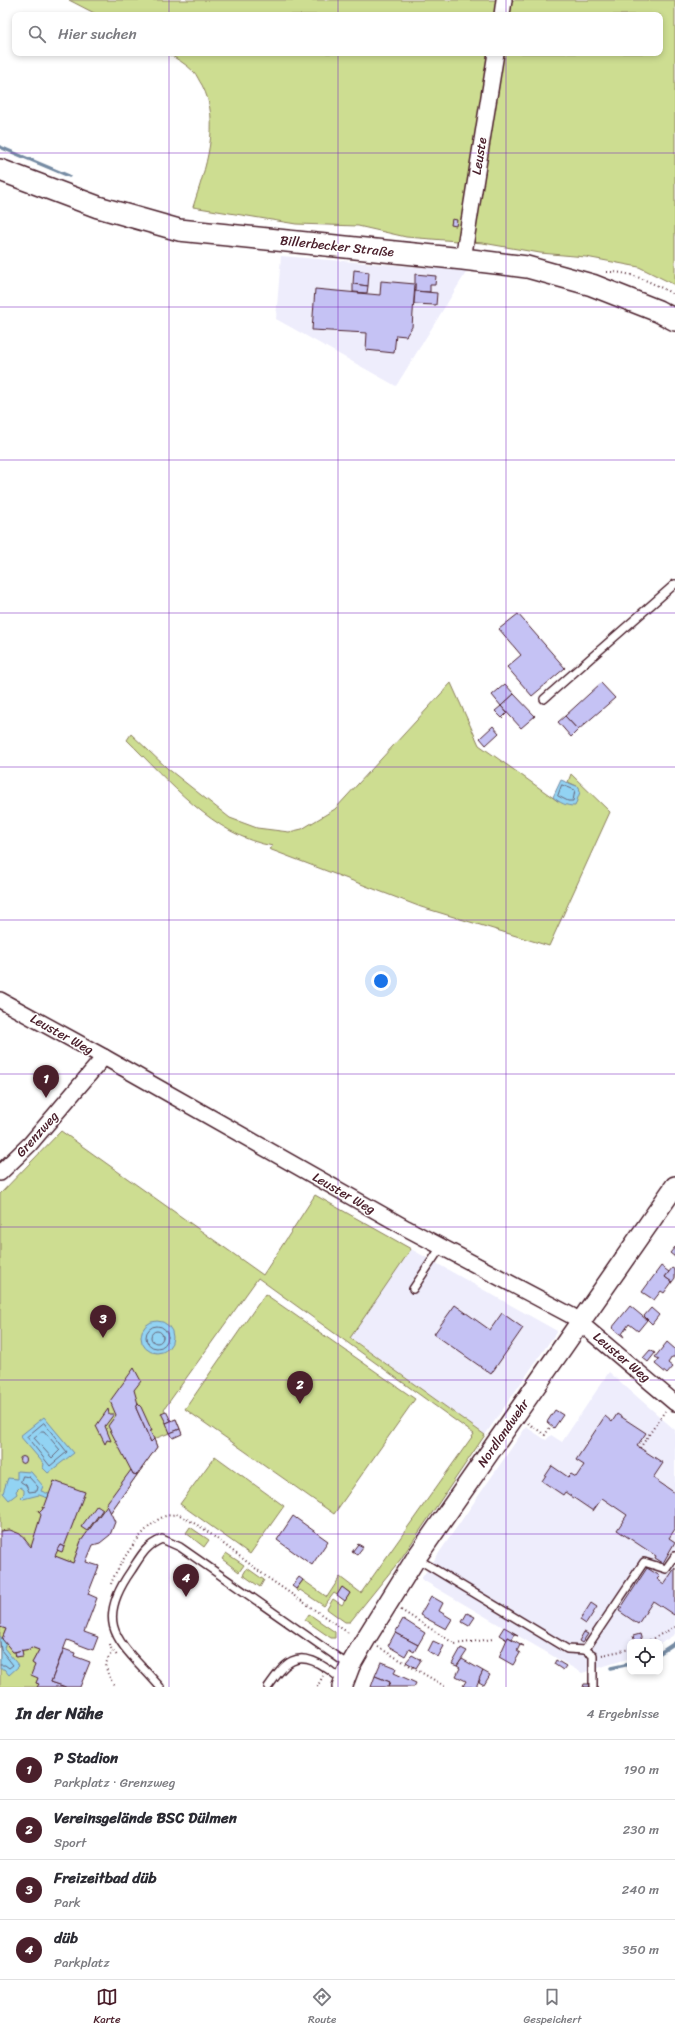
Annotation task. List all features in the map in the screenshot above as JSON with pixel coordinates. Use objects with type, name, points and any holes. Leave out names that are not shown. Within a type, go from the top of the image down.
[{"type":"main road","name":"Billerbecker Straße","points":[[0,170],[98,207],[179,230],[463,258],[526,267],[592,285],[658,311],[675,320]]},
{"type":"street","points":[[502,12],[504,0]]},
{"type":"street","name":"Leuste","points":[[463,258],[496,56]]},
{"type":"street","name":"Leuster Weg","points":[[0,1000],[442,1247],[572,1316],[674,1401]]},
{"type":"street","name":"Grenzweg","points":[[0,1174],[30,1144],[104,1057]]},
{"type":"street","name":"Nordlandwehr","points":[[346,1678],[364,1641],[416,1558],[675,1186]]},
{"type":"lane","points":[[544,699],[675,584]]},
{"type":"lane","points":[[413,1289],[442,1247]]},
{"type":"lane","points":[[160,1687],[116,1635],[112,1622],[112,1607],[121,1585],[150,1544],[162,1539],[180,1547],[346,1678]]},
{"type":"lane","points":[[585,1650],[644,1562],[666,1569],[675,1556]]},
{"type":"lane","points":[[416,1558],[567,1649],[585,1650],[593,1655],[593,1687]]},
{"type":"lane","points":[[268,1687],[283,1667],[292,1660],[313,1660],[346,1678]]},
{"type":"path","points":[[640,1448],[674,1401]]},
{"type":"path","points":[[516,1415],[545,1434],[550,1427]]},
{"type":"path","points":[[110,1586],[115,1572],[150,1526],[163,1517],[178,1514],[204,1529],[268,1578],[364,1641],[446,1687]]},
{"type":"path","points":[[388,1602],[454,1644],[493,1639]]},
{"type":"path","points":[[652,1639],[675,1627]]},
{"type":"path","points":[[110,1641],[113,1650],[122,1661]]},
{"type":"path","points":[[113,1650],[106,1659],[106,1671],[115,1687]]},
{"type":"path","points":[[593,1655],[627,1650]]},
{"type":"shaded area","points":[[281,256],[467,271],[396,386],[276,319]]},
{"type":"shaded area","points":[[411,1249],[557,1331],[485,1435],[350,1337]]},
{"type":"shaded area","points":[[609,1372],[675,1430],[675,1634],[663,1642],[663,1639],[627,1639],[627,1659],[582,1673],[421,1579],[526,1427],[546,1440],[551,1435],[562,1442]]},
{"type":"green space","points":[[69,0],[675,0],[675,285],[639,267],[586,257],[540,253],[483,243],[406,237],[358,226],[296,224],[193,207],[210,146],[211,115],[208,100],[195,73],[172,56],[663,56],[663,12],[92,12]]},
{"type":"green space","points":[[451,683],[479,745],[559,802],[579,787],[568,782],[571,774],[610,812],[549,946],[421,907],[269,849],[273,846],[251,840],[231,831],[211,819],[193,804],[127,740],[131,734],[167,768],[230,818],[257,828],[289,832],[302,829],[335,809]]},
{"type":"green space","points":[[61,1131],[263,1275],[315,1195],[411,1249],[350,1338],[485,1435],[400,1560],[350,1622],[345,1622],[327,1609],[333,1599],[342,1605],[350,1593],[342,1587],[337,1595],[334,1593],[324,1606],[300,1590],[298,1592],[296,1590],[303,1580],[327,1597],[340,1577],[361,1593],[474,1434],[258,1278],[164,1409],[171,1421],[176,1419],[180,1429],[154,1439],[157,1447],[110,1513],[107,1506],[81,1541],[73,1563],[29,1547],[24,1537],[15,1532],[0,1531],[0,1194]]},
{"type":"green space","points":[[265,1294],[415,1399],[334,1514],[185,1409]]},
{"type":"green space","points":[[215,1456],[284,1506],[250,1554],[180,1504]]},
{"type":"green space","points":[[190,1527],[209,1540],[204,1547],[186,1533]]},
{"type":"green space","points":[[226,1553],[244,1565],[239,1572],[222,1559]]},
{"type":"green space","points":[[247,1568],[264,1580],[260,1587],[243,1575]]},
{"type":"green space","points":[[309,1614],[335,1632],[335,1638],[331,1638],[305,1620]]},
{"type":"green space","points":[[0,1627],[6,1629],[2,1639],[13,1652],[30,1649],[31,1647],[39,1650],[32,1663],[35,1665],[38,1678],[36,1683],[39,1684],[38,1687],[0,1687]]},
{"type":"water","points":[[561,780],[579,787],[580,792],[575,806],[563,804],[553,797]]},
{"type":"water","points":[[157,1321],[168,1326],[173,1337],[168,1348],[157,1353],[146,1348],[141,1337],[146,1326]]},
{"type":"water","points":[[44,1417],[74,1453],[48,1473],[43,1468],[44,1464],[20,1436]]},
{"type":"water","points":[[17,1471],[31,1472],[43,1486],[41,1491],[49,1494],[48,1498],[39,1495],[23,1499],[21,1497],[24,1494],[24,1490],[20,1487],[16,1491],[17,1494],[9,1500],[3,1493],[8,1478],[17,1479]]},
{"type":"water","points":[[0,1636],[6,1643],[4,1648],[19,1666],[9,1675],[4,1669],[0,1669]]},
{"type":"building","points":[[452,219],[457,220],[456,226],[451,225]]},
{"type":"building","points":[[354,270],[369,272],[368,286],[353,284]]},
{"type":"building","points":[[415,274],[436,276],[435,285],[430,285],[430,292],[415,291]]},
{"type":"building","points":[[381,281],[415,284],[412,327],[406,336],[396,335],[394,353],[366,350],[367,333],[312,330],[315,289],[380,295]]},
{"type":"building","points":[[353,284],[368,286],[367,293],[353,292]]},
{"type":"building","points":[[415,291],[437,293],[436,305],[414,304]]},
{"type":"building","points":[[518,614],[565,668],[532,696],[507,667],[521,655],[499,629]]},
{"type":"building","points":[[601,683],[615,698],[578,730],[565,716]]},
{"type":"building","points":[[505,684],[514,694],[501,706],[492,695]]},
{"type":"building","points":[[514,694],[535,716],[521,728],[501,706]]},
{"type":"building","points":[[501,706],[507,713],[502,718],[495,711]]},
{"type":"building","points":[[565,716],[578,730],[571,737],[558,722]]},
{"type":"building","points":[[493,726],[499,733],[486,745],[480,738]]},
{"type":"building","points":[[675,1247],[675,1257],[670,1253]]},
{"type":"building","points":[[661,1266],[669,1272],[665,1277],[672,1282],[664,1293],[661,1291],[654,1300],[642,1292]]},
{"type":"building","points":[[672,1268],[675,1270],[675,1278],[672,1282],[665,1277]]},
{"type":"building","points":[[455,1305],[490,1330],[502,1313],[523,1328],[491,1374],[434,1334]]},
{"type":"building","points":[[630,1306],[647,1320],[638,1331],[629,1324],[622,1334],[624,1337],[612,1328]]},
{"type":"building","points":[[651,1308],[659,1315],[652,1324],[644,1316]]},
{"type":"building","points":[[667,1342],[675,1349],[675,1357],[672,1357],[668,1363],[673,1367],[667,1374],[655,1364],[659,1359],[655,1357]]},
{"type":"building","points":[[650,1350],[655,1353],[648,1362],[643,1358]]},
{"type":"building","points":[[134,1368],[141,1381],[134,1390],[138,1404],[136,1408],[151,1442],[154,1439],[157,1447],[137,1475],[133,1474],[108,1426],[116,1415],[110,1401]]},
{"type":"building","points":[[138,1404],[141,1407],[152,1431],[150,1431],[154,1439],[151,1442],[136,1408]]},
{"type":"building","points":[[108,1409],[109,1414],[114,1414],[105,1426],[111,1441],[107,1440],[105,1444],[96,1426]]},
{"type":"building","points":[[555,1410],[563,1415],[554,1428],[547,1422]]},
{"type":"building","points":[[166,1411],[171,1421],[166,1423],[161,1413]]},
{"type":"building","points":[[617,1414],[646,1433],[637,1446],[663,1463],[653,1478],[675,1493],[675,1529],[669,1538],[675,1542],[663,1563],[655,1558],[656,1556],[617,1530],[627,1515],[602,1498],[593,1511],[565,1492],[563,1495],[542,1481],[552,1466],[568,1477],[571,1474],[576,1477],[584,1465],[576,1460],[605,1416],[612,1422]]},
{"type":"building","points":[[176,1419],[180,1429],[170,1433],[166,1423]]},
{"type":"building","points":[[180,1429],[182,1434],[173,1438],[170,1433]]},
{"type":"building","points":[[23,1456],[26,1457],[26,1463],[23,1464],[20,1463],[19,1460],[20,1457]]},
{"type":"building","points":[[131,1470],[133,1474],[137,1475],[110,1513],[106,1504]]},
{"type":"building","points":[[54,1481],[85,1492],[64,1547],[60,1545],[55,1556],[73,1563],[81,1541],[107,1505],[115,1522],[110,1535],[100,1543],[93,1545],[86,1562],[99,1566],[88,1594],[97,1598],[84,1632],[98,1637],[93,1650],[67,1640],[51,1682],[66,1687],[37,1687],[39,1684],[36,1683],[38,1678],[31,1675],[35,1665],[32,1663],[39,1650],[31,1647],[30,1649],[13,1652],[2,1639],[6,1629],[0,1627],[0,1531],[10,1530],[20,1534],[31,1547],[41,1515],[38,1510],[40,1512],[43,1509],[42,1507],[44,1508]]},
{"type":"building","points":[[97,1505],[103,1509],[87,1531],[81,1527]]},
{"type":"building","points":[[293,1516],[328,1541],[312,1565],[277,1540]]},
{"type":"building","points":[[358,1544],[363,1547],[357,1555],[352,1552]]},
{"type":"building","points":[[60,1545],[64,1547],[62,1552],[57,1550]]},
{"type":"building","points":[[647,1568],[660,1576],[657,1579],[664,1584],[675,1568],[675,1613],[674,1615],[653,1601],[638,1624],[619,1611]]},
{"type":"building","points":[[299,1577],[303,1580],[296,1589],[292,1586]]},
{"type":"building","points":[[342,1587],[350,1593],[345,1601],[337,1595]]},
{"type":"building","points":[[431,1596],[443,1603],[439,1611],[452,1619],[446,1629],[420,1615]]},
{"type":"building","points":[[591,1603],[597,1607],[586,1624],[580,1620]]},
{"type":"building","points":[[467,1613],[475,1617],[469,1626],[462,1622]]},
{"type":"building","points":[[403,1619],[425,1633],[418,1645],[395,1633]]},
{"type":"building","points":[[504,1627],[518,1635],[515,1634],[512,1639],[508,1637],[507,1640],[499,1635]]},
{"type":"building","points":[[584,1632],[588,1634],[582,1643],[579,1641]]},
{"type":"building","points":[[395,1633],[418,1645],[414,1652],[409,1649],[405,1656],[388,1646]]},
{"type":"building","points":[[640,1634],[641,1639],[634,1639],[633,1636]]},
{"type":"building","points":[[508,1637],[524,1646],[520,1645],[517,1651],[520,1653],[513,1665],[499,1657]]},
{"type":"building","points":[[433,1641],[444,1646],[438,1657],[428,1651]]},
{"type":"building","points":[[461,1648],[467,1651],[457,1666],[452,1664]]},
{"type":"building","points":[[64,1649],[75,1653],[74,1656],[90,1662],[80,1687],[66,1687],[51,1682]]},
{"type":"building","points":[[22,1650],[23,1656],[16,1657],[15,1652]]},
{"type":"building","points":[[412,1655],[421,1660],[416,1668],[406,1662]]},
{"type":"building","points":[[462,1659],[483,1671],[476,1687],[463,1686],[466,1681],[456,1676],[460,1668],[457,1666]]},
{"type":"building","points":[[556,1660],[566,1666],[563,1670],[554,1664]]},
{"type":"building","points":[[381,1662],[396,1668],[394,1673],[416,1683],[414,1687],[388,1687],[390,1682],[375,1676]]},
{"type":"building","points":[[483,1671],[490,1675],[484,1685],[479,1682]]},
{"type":"building","points":[[375,1676],[390,1682],[388,1687],[371,1687]]},
{"type":"building","points":[[584,1684],[591,1684],[590,1687],[583,1687]]},
{"type":"waterway","points":[[0,147],[69,176]]},
{"type":"waterway","points":[[663,1651],[675,1643]]},
{"type":"waterway","points":[[611,1668],[627,1665]]},
{"type":"place","name":"P Stadion","points":[[46,1098]]},
{"type":"place","name":"Freizeitbad düb","points":[[103,1338]]},
{"type":"place","name":"Vereinsgelände BSC Dülmen","points":[[300,1404]]},
{"type":"place","name":"düb","points":[[186,1597]]}]
